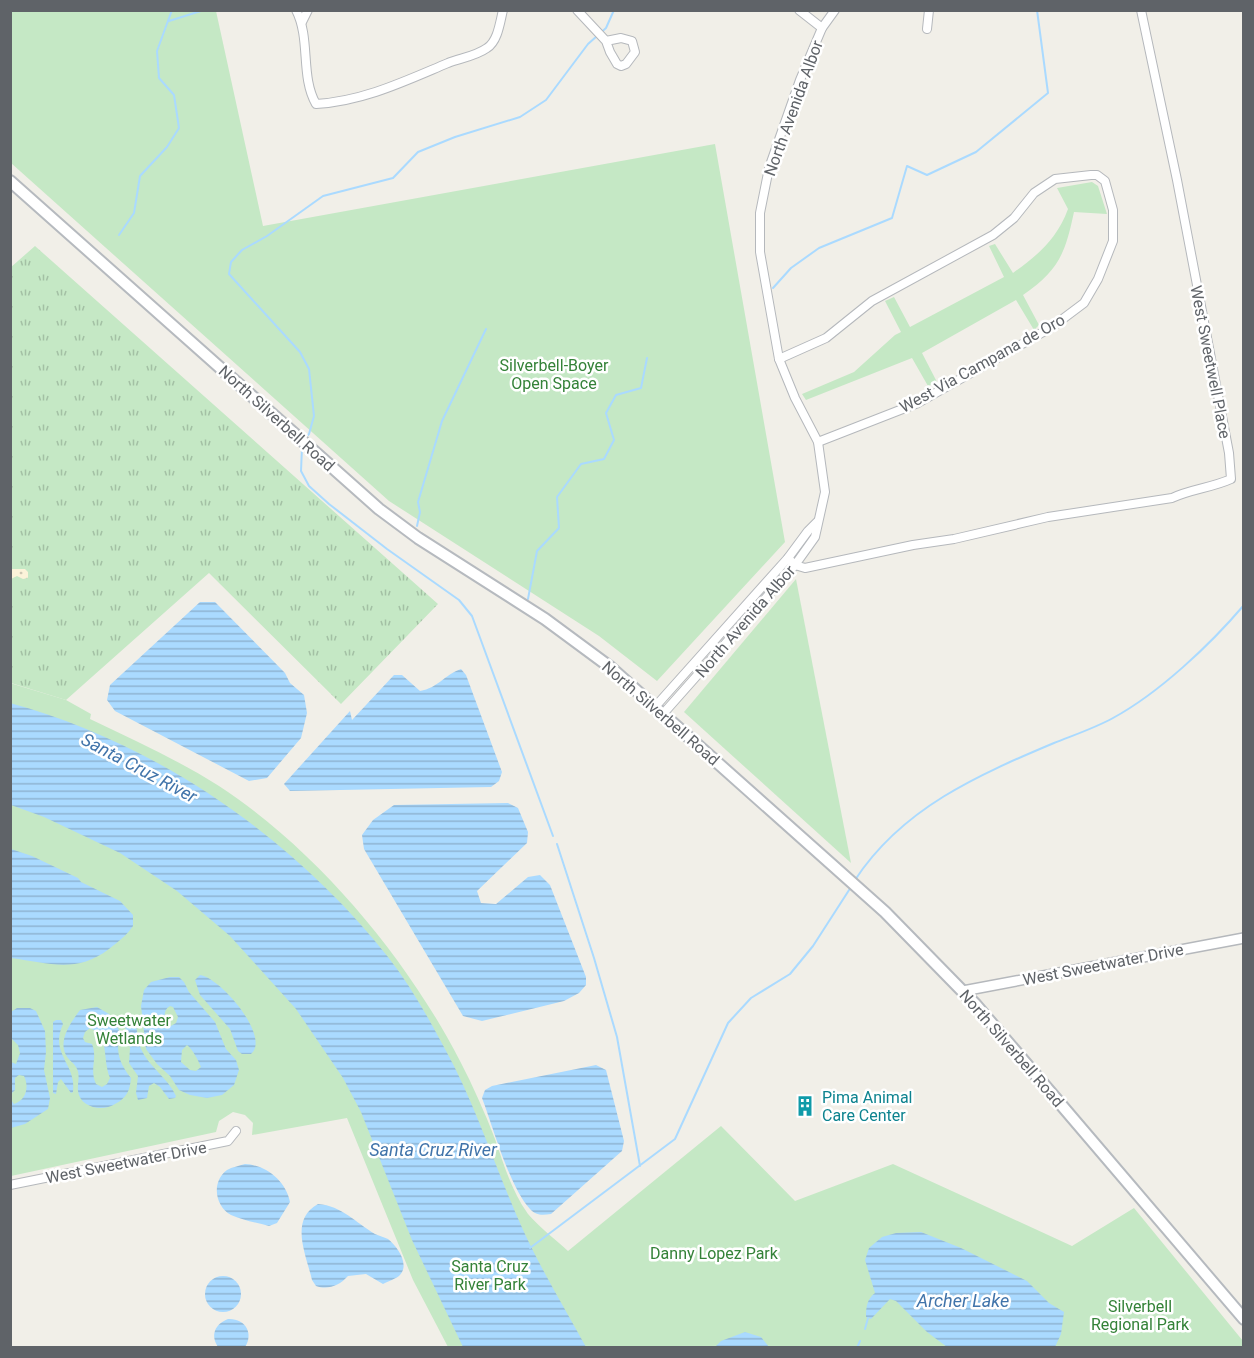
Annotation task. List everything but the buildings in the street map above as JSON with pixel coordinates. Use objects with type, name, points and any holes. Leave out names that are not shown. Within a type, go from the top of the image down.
[{"type":"main road","name":"North Silverbell Road","points":[[10,181],[379,509],[418,538],[545,619],[610,667],[885,912],[963,991],[1244,1319]]},
{"type":"street","points":[[296,10],[302,22],[308,78],[316,104],[333,103],[372,94],[489,47],[497,33],[503,10]]},
{"type":"street","points":[[302,22],[308,10]]},
{"type":"street","points":[[577,10],[606,41]]},
{"type":"street","points":[[799,10],[822,28]]},
{"type":"street","name":"North Avenida Albor","points":[[658,711],[762,602],[795,565],[814,537],[825,492],[818,442],[795,398],[779,359],[760,252],[760,213],[769,168],[800,80],[822,28],[835,10]]},
{"type":"street","points":[[927,29],[929,10]]},
{"type":"street","name":"West Sweetwell Place","points":[[795,565],[805,568],[954,539],[1047,517],[1172,498],[1189,490],[1214,486],[1231,479],[1229,453],[1177,180],[1141,10]]},
{"type":"street","name":"West Via Campana de Oro","points":[[779,359],[826,338],[872,301],[993,235],[1014,218],[1034,193],[1055,179],[1091,174],[1105,181],[1113,210],[1113,241],[1098,279],[1084,303],[1052,327],[918,403],[818,442]]},
{"type":"street","name":"North Avenida Albor","points":[[658,711],[754,595],[800,544],[807,531],[818,521]]},
{"type":"street","points":[[788,558],[795,565]]},
{"type":"street","points":[[754,595],[762,602]]},
{"type":"street","name":"West Sweetwater Drive","points":[[963,991],[1244,938]]},
{"type":"street","name":"West Sweetwater Drive","points":[[10,1185],[228,1141],[236,1131]]},
{"type":"green space","name":"Silverbell-Boyer Open Space","points":[[11,10],[216,11],[263,226],[715,144],[785,542],[657,681],[599,636],[389,501],[11,163]]},
{"type":"green space","points":[[1092,182],[1098,186],[1107,214],[1074,212],[1059,260],[1045,277],[1023,295],[1039,325],[1034,330],[1016,300],[922,353],[937,382],[928,386],[912,358],[806,400],[802,394],[854,372],[901,332],[885,301],[894,297],[910,327],[1004,277],[989,246],[995,244],[1013,273],[1046,246],[1064,220],[1068,209],[1057,188]]},
{"type":"green space","points":[[35,246],[438,604],[341,704],[209,573],[66,700],[11,683],[10,268]]},
{"type":"green space","points":[[796,579],[851,863],[684,712]]},
{"type":"green space","points":[[10,683],[66,700],[91,714],[90,719],[156,751],[219,786],[291,841],[324,874],[356,909],[414,984],[470,1080],[522,1206],[537,1224],[568,1251],[721,1126],[795,1201],[893,1164],[1072,1246],[1134,1208],[1243,1341],[1243,1347],[448,1347],[413,1280],[347,1118],[252,1135],[253,1123],[245,1115],[233,1112],[219,1121],[216,1132],[11,1176]]},
{"type":"sand","points":[[11,569],[25,569],[28,572],[28,578],[23,579],[17,576],[11,579]]},
{"type":"water","points":[[200,602],[215,602],[285,673],[290,683],[304,695],[307,713],[301,738],[267,778],[249,781],[115,711],[107,700],[110,685]]},
{"type":"water","points":[[461,669],[466,675],[502,772],[499,781],[491,787],[290,791],[284,784],[350,711],[352,720],[394,675],[402,675],[420,691],[432,687]]},
{"type":"water","name":"Santa Cruz River","points":[[10,703],[65,721],[118,743],[219,800],[266,835],[310,873],[351,914],[396,968],[439,1037],[467,1093],[524,1232],[586,1347],[463,1347],[412,1240],[361,1112],[343,1078],[296,1009],[230,936],[177,891],[120,853],[44,817],[11,805]]},
{"type":"water","points":[[508,803],[518,808],[528,832],[527,843],[477,891],[481,903],[496,904],[528,877],[540,875],[550,885],[586,977],[586,985],[579,993],[564,1001],[482,1021],[463,1016],[364,849],[362,835],[373,820],[394,805]]},
{"type":"water","points":[[11,849],[32,856],[120,901],[133,915],[133,926],[109,949],[85,962],[62,965],[11,958]]},
{"type":"water","points":[[200,975],[220,986],[241,1009],[254,1035],[255,1046],[251,1054],[242,1054],[238,1051],[230,1029],[200,995],[195,980]]},
{"type":"water","points":[[179,977],[215,1022],[226,1049],[236,1060],[239,1070],[234,1085],[222,1095],[207,1098],[179,1090],[146,1049],[141,1006],[144,990],[151,982]],"holes":[[[170,1006],[173,1007],[178,1017],[176,1023],[171,1026],[167,1025],[165,1017],[165,1012]],[[187,1045],[201,1067],[196,1071],[190,1070],[181,1062],[182,1050]]]},
{"type":"water","points":[[97,1007],[109,1014],[119,1030],[119,1056],[131,1078],[129,1090],[125,1096],[119,1102],[104,1108],[87,1105],[80,1097],[77,1070],[65,1053],[65,1036],[80,1010]],"holes":[[[90,1028],[103,1042],[110,1078],[102,1087],[96,1084],[94,1079],[94,1049],[92,1044],[85,1042],[83,1038],[85,1032]]]},
{"type":"water","points":[[17,1008],[30,1008],[36,1011],[45,1031],[44,1070],[50,1098],[48,1109],[25,1124],[11,1128],[11,1100],[14,1104],[22,1099],[26,1084],[24,1076],[19,1075],[15,1078],[15,1090],[11,1094],[11,1062],[16,1064],[20,1053],[18,1045],[11,1038],[11,1012]]},
{"type":"water","points":[[127,1018],[134,1020],[144,1055],[173,1090],[175,1098],[169,1099],[154,1083],[149,1086],[147,1098],[138,1100],[136,1093],[138,1076],[129,1063],[130,1048],[125,1026]]},
{"type":"water","points":[[61,1020],[63,1024],[59,1043],[73,1082],[71,1093],[61,1079],[58,1082],[56,1094],[53,1093],[53,1022]]},
{"type":"water","points":[[596,1065],[606,1070],[624,1141],[622,1151],[551,1214],[537,1214],[523,1199],[509,1172],[482,1098],[485,1090],[492,1086]]},
{"type":"water","points":[[245,1164],[267,1171],[280,1181],[288,1194],[290,1202],[277,1223],[269,1226],[245,1220],[231,1215],[221,1206],[217,1187],[222,1175],[233,1167]]},
{"type":"water","points":[[318,1204],[341,1211],[375,1234],[388,1239],[395,1246],[403,1261],[403,1271],[400,1275],[383,1284],[366,1274],[348,1276],[341,1282],[325,1288],[316,1286],[312,1280],[304,1249],[302,1228],[309,1211]]},
{"type":"water","name":"Archer Lake","points":[[921,1232],[961,1248],[1027,1281],[1049,1303],[1064,1312],[1061,1334],[1055,1347],[947,1347],[927,1332],[896,1301],[890,1299],[871,1319],[866,1317],[870,1298],[875,1293],[865,1260],[869,1248],[882,1237],[896,1233]]},
{"type":"water","points":[[223,1276],[236,1281],[241,1294],[236,1307],[223,1312],[210,1307],[205,1294],[210,1281]]},
{"type":"water","points":[[228,1319],[239,1321],[246,1327],[249,1337],[245,1347],[218,1347],[214,1338],[215,1330]]},
{"type":"water","points":[[745,1332],[761,1337],[769,1347],[715,1347],[721,1341]]},
{"type":"waterway","points":[[119,235],[134,213],[140,176],[167,147],[179,128],[174,95],[159,78],[157,51],[172,10]]},
{"type":"waterway","points":[[169,21],[204,10]]},
{"type":"waterway","points":[[304,439],[309,434],[314,416],[309,369],[300,352],[229,274],[231,262],[242,250],[267,236],[323,196],[393,178],[418,152],[455,137],[520,117],[546,100],[588,44],[606,28],[614,10]]},
{"type":"waterway","points":[[773,288],[791,268],[819,248],[892,218],[907,166],[927,175],[976,152],[1048,93],[1037,10]]},
{"type":"waterway","points":[[417,526],[420,512],[418,502],[442,421],[486,329]]},
{"type":"waterway","points":[[528,599],[537,551],[559,528],[557,497],[581,464],[604,459],[614,440],[606,413],[616,395],[641,388],[647,358]]},
{"type":"waterway","points":[[302,447],[301,471],[309,486],[387,549],[459,600],[472,616],[553,836]]},
{"type":"waterway","points":[[855,880],[895,833],[944,796],[997,768],[1106,722],[1130,708],[1166,682],[1200,652],[1244,605]]},
{"type":"waterway","points":[[557,844],[617,1037],[640,1166]]},
{"type":"waterway","points":[[530,1248],[675,1139],[728,1023],[751,998],[790,974],[813,946],[851,887]]},
{"type":"waterway","points":[[865,1329],[868,1318]]},
{"type":"waterway","points":[[857,1348],[860,1341]]},
{"type":"place","name":"Pima Animal Care Center","points":[[805,1106]]},
{"type":"park label","name":"Sweetwater Wetlands","points":[[129,1029]]},
{"type":"park label","name":"Danny Lopez Park","points":[[714,1253]]},
{"type":"park label","name":"Santa Cruz River Park","points":[[490,1275]]},
{"type":"park label","name":"Silverbell Regional Park","points":[[1140,1315]]}]
